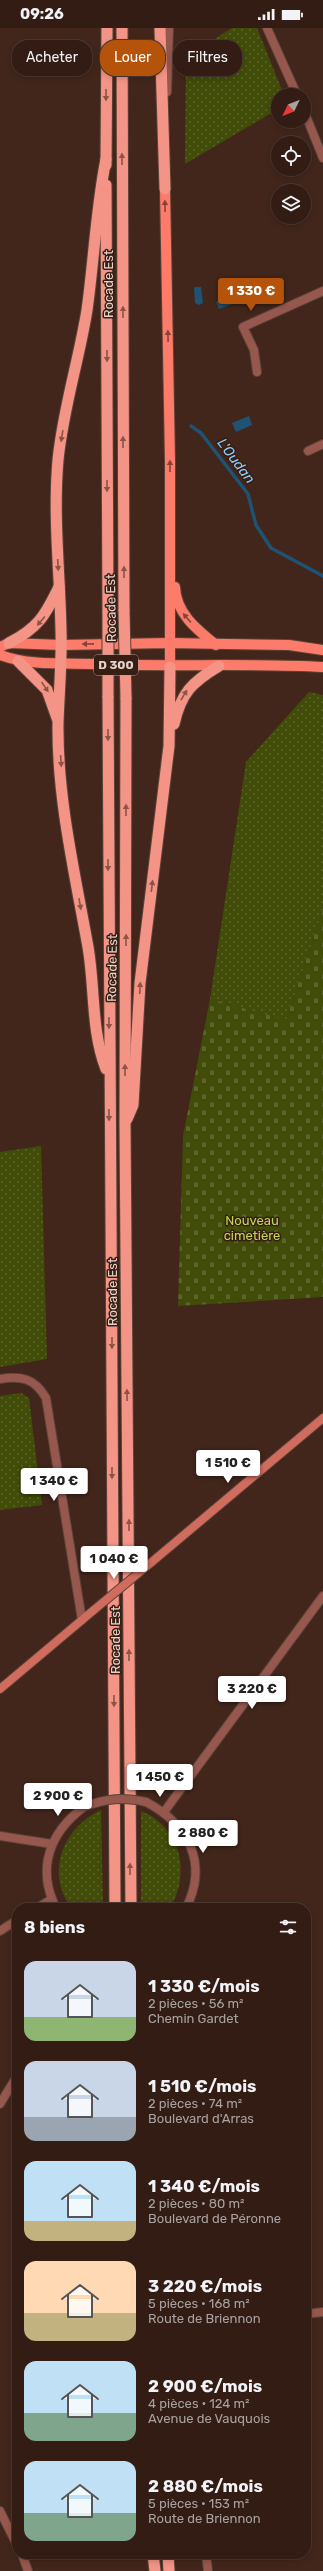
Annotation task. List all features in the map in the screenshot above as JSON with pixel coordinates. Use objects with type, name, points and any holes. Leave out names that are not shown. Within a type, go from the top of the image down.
[{"type":"highway","name":"Rocade Est","points":[[107,28],[106,159],[102,201],[106,246],[109,1076],[115,1903]]},
{"type":"highway","name":"Rocade Est","points":[[122,28],[124,610],[126,698],[125,1123],[131,1903]]},
{"type":"highway","points":[[160,28],[164,188]]},
{"type":"highway","points":[[102,201],[93,249],[87,311],[68,397],[58,460],[59,587],[62,663],[58,722],[69,842],[89,950],[98,1049],[109,1076]]},
{"type":"highway","points":[[5,645],[35,627],[46,615],[59,587]]},
{"type":"highway","points":[[18,662],[47,690],[58,722]]},
{"type":"highway","points":[[169,746],[177,712],[184,694],[192,684],[219,666]]},
{"type":"highway","points":[[125,1123],[133,1105],[140,983],[169,746],[170,667]]},
{"type":"highway","points":[[154,2559],[155,2571]]},
{"type":"highway","points":[[168,2559],[169,2571]]},
{"type":"main road","points":[[164,188],[170,505],[170,667]]},
{"type":"main road","points":[[170,505],[175,597],[185,617],[216,645]]},
{"type":"main road","name":"D 300","points":[[61,645],[170,643],[216,645],[289,645],[323,650]]},
{"type":"main road","points":[[5,645],[61,645]]},
{"type":"main road","points":[[0,655],[18,662],[62,663]]},
{"type":"main road","name":"D 300","points":[[62,663],[170,667],[253,665],[323,667]]},
{"type":"main road","points":[[0,1690],[323,1418]]},
{"type":"street","points":[[164,188],[168,28]]},
{"type":"street","points":[[268,28],[294,88]]},
{"type":"street","points":[[311,128],[323,158]]},
{"type":"street","points":[[257,372],[254,350],[243,327],[323,291]]},
{"type":"street","points":[[308,451],[323,444]]},
{"type":"street","points":[[0,1379],[15,1376],[30,1380],[40,1388],[46,1398],[82,1620]]},
{"type":"street","points":[[164,1812],[323,1596]]},
{"type":"street","points":[[54,1903],[47,1881],[47,1862],[52,1844],[60,1829],[71,1817],[84,1807],[111,1799],[125,1798],[146,1802],[164,1812],[176,1822],[192,1850],[195,1865],[195,1882],[188,1903]]},
{"type":"street","points":[[0,1836],[52,1844]]},
{"type":"street","points":[[45,1903],[52,1899]]},
{"type":"street","points":[[0,1931],[12,1923]]},
{"type":"street","points":[[0,2104],[12,2084]]},
{"type":"street","points":[[311,2313],[323,2312]]},
{"type":"street","points":[[0,2511],[12,2534]]},
{"type":"street","points":[[24,2559],[28,2571]]},
{"type":"street","points":[[207,2559],[208,2571]]},
{"type":"green space","points":[[232,28],[257,28],[281,88],[271,88],[271,113],[185,164],[186,76],[242,76],[242,40],[213,40]]},
{"type":"green space","points":[[309,692],[323,695],[323,909],[286,1021],[210,999],[246,762]]},
{"type":"green space","name":"Nouveau cimetière","points":[[323,909],[323,1297],[178,1306],[183,1136],[210,999],[286,1020]]},
{"type":"green space","points":[[41,1146],[47,1359],[0,1367],[0,1152]]},
{"type":"green space","points":[[21,1393],[29,1398],[42,1505],[0,1510],[0,1396]]},
{"type":"green space","points":[[101,1810],[103,1903],[68,1903],[63,1894],[59,1880],[59,1865],[62,1852],[68,1839],[88,1818]]},
{"type":"green space","points":[[141,1811],[155,1818],[173,1839],[181,1866],[180,1880],[172,1903],[141,1903]]},
{"type":"water","points":[[194,287],[201,287],[203,303],[199,305],[195,303]]},
{"type":"water","points":[[229,296],[232,304],[219,309],[216,302]]},
{"type":"water","points":[[249,416],[252,425],[236,432],[232,423]]},
{"type":"waterway","name":"L'Oudan","points":[[191,426],[201,433],[248,494],[256,525],[271,548],[323,576]]}]
